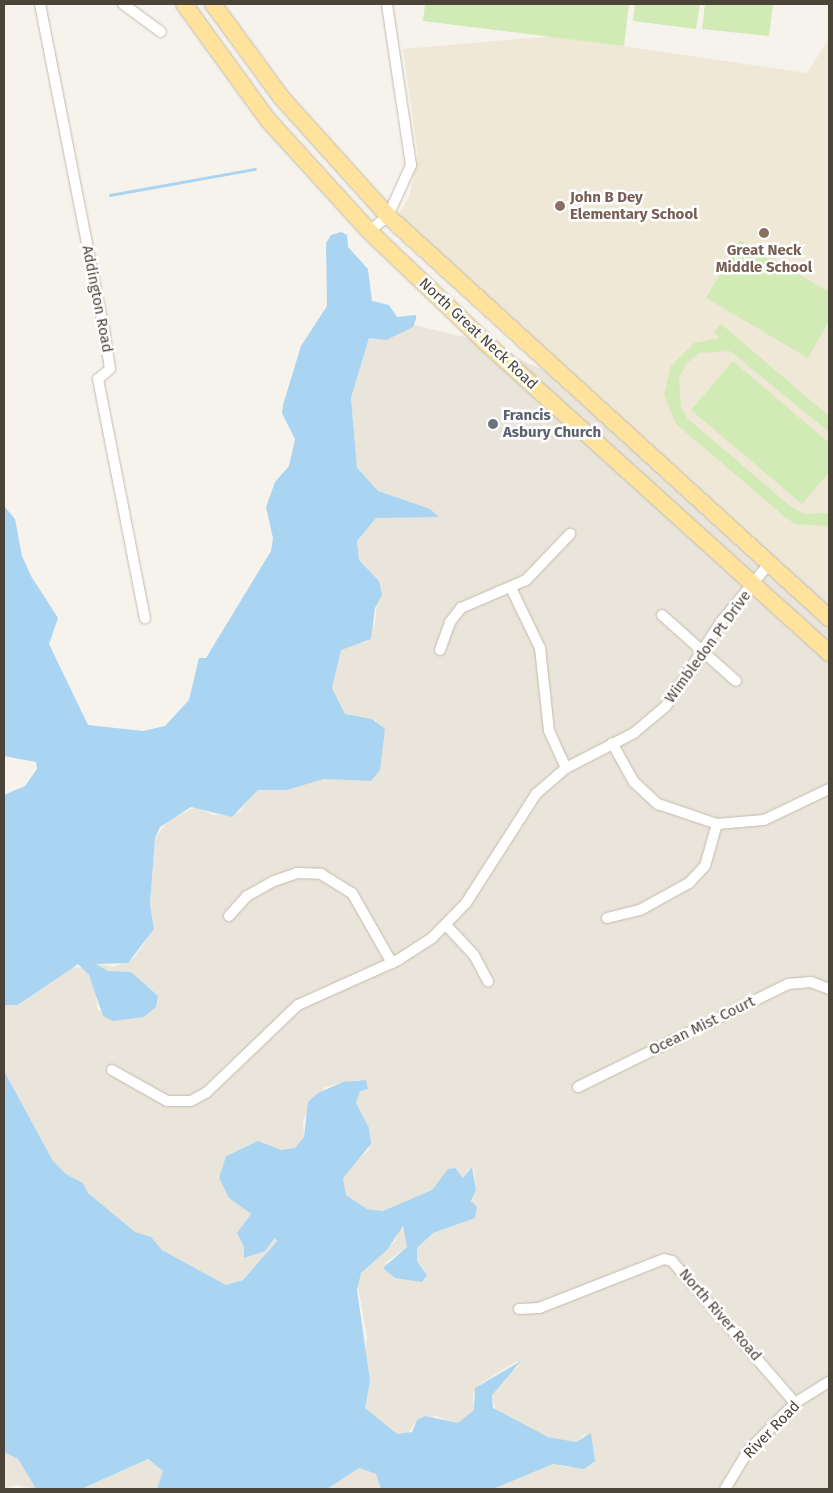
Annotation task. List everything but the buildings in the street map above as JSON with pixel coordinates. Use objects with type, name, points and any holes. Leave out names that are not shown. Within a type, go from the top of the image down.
[{"type":"main road","name":"North Great Neck Road","points":[[184,4],[268,120],[369,231],[752,585],[829,653]]},
{"type":"main road","name":"North Great Neck Road","points":[[213,4],[281,97],[388,216],[768,565],[829,618]]},
{"type":"street","name":"Addington Road","points":[[40,4],[104,329],[110,369],[98,379],[144,618]]},
{"type":"street","points":[[123,4],[161,32]]},
{"type":"street","points":[[369,231],[388,216],[411,165],[387,4]]},
{"type":"street","points":[[440,650],[450,622],[461,608],[511,588],[540,568],[570,534]]},
{"type":"street","name":"Wimbledon Pt Drive","points":[[112,1070],[167,1101],[191,1101],[207,1092],[298,1005],[392,963],[446,925],[478,884],[524,808],[566,768],[642,727],[666,706],[702,651],[768,565]]},
{"type":"street","points":[[511,588],[540,648],[550,731],[566,768]]},
{"type":"street","points":[[662,615],[736,681]]},
{"type":"street","points":[[612,743],[634,782],[658,804],[717,824],[764,820],[829,789]]},
{"type":"street","points":[[606,918],[640,910],[689,883],[705,866],[717,824]]},
{"type":"street","points":[[229,916],[247,896],[274,881],[297,873],[321,874],[352,893],[392,963]]},
{"type":"street","points":[[446,925],[474,955],[488,981]]},
{"type":"street","name":"Ocean Mist Court","points":[[578,1086],[788,984],[811,982],[829,989]]},
{"type":"street","name":"North River Road","points":[[519,1309],[539,1308],[664,1259],[672,1260],[795,1403]]},
{"type":"street","name":"River Road","points":[[726,1489],[748,1451],[795,1403],[829,1382]]},
{"type":"shaded area","points":[[555,36],[807,73],[829,38],[829,601],[590,393],[398,215],[409,197],[418,156],[403,49]]},
{"type":"shaded area","points":[[414,325],[485,342],[590,393],[829,601],[829,1489],[493,1489],[553,1464],[571,1468],[586,1433],[576,1442],[548,1437],[496,1412],[492,1395],[503,1377],[519,1366],[517,1361],[480,1384],[473,1395],[474,1410],[458,1424],[436,1416],[417,1420],[408,1433],[397,1434],[368,1412],[364,1408],[370,1381],[364,1362],[367,1337],[357,1281],[365,1268],[395,1241],[401,1226],[408,1238],[407,1247],[385,1263],[425,1271],[417,1261],[417,1248],[433,1233],[464,1222],[476,1190],[474,1169],[469,1169],[463,1178],[456,1170],[445,1174],[432,1190],[383,1211],[367,1209],[346,1195],[343,1178],[354,1162],[369,1150],[370,1133],[356,1103],[361,1079],[325,1087],[303,1120],[304,1137],[295,1148],[281,1151],[258,1141],[226,1156],[219,1178],[229,1198],[251,1214],[239,1230],[252,1253],[265,1251],[275,1238],[277,1241],[243,1280],[226,1285],[162,1250],[151,1237],[135,1232],[88,1193],[83,1183],[66,1174],[53,1161],[4,1071],[4,1005],[19,1005],[71,967],[85,968],[96,991],[97,1009],[113,1021],[125,1019],[151,992],[131,972],[108,971],[95,963],[114,967],[133,959],[154,929],[150,904],[155,838],[169,820],[196,807],[213,815],[238,813],[258,790],[287,790],[324,779],[371,781],[376,720],[345,714],[332,688],[341,650],[345,645],[366,642],[375,623],[379,581],[359,560],[357,541],[376,518],[388,516],[389,496],[369,486],[357,468],[351,398],[369,338]]},
{"type":"shaded area","points":[[4,1452],[18,1459],[36,1489],[16,1485],[4,1489]]},
{"type":"shaded area","points":[[142,1459],[159,1464],[163,1471],[157,1489],[81,1489]]},
{"type":"shaded area","points":[[359,1468],[376,1474],[381,1489],[327,1489]]},
{"type":"green space","points":[[425,4],[629,4],[624,46],[423,21]]},
{"type":"green space","points":[[635,4],[700,4],[696,29],[633,21]]},
{"type":"green space","points":[[705,4],[773,4],[769,36],[702,29]]},
{"type":"green space","points":[[740,240],[829,292],[829,321],[808,358],[706,298]]},
{"type":"green space","points":[[721,324],[829,416],[829,432],[730,351],[699,353],[687,363],[679,377],[681,408],[688,419],[790,506],[804,514],[829,513],[829,526],[795,524],[676,424],[664,395],[671,366],[694,343],[719,338],[714,332]]},
{"type":"green space","points":[[733,361],[829,443],[829,472],[802,504],[691,410]]},
{"type":"water","points":[[341,232],[347,235],[348,247],[368,269],[372,301],[389,305],[397,317],[416,315],[413,327],[386,340],[369,338],[351,398],[357,468],[378,491],[430,509],[439,517],[376,518],[357,541],[359,560],[379,581],[382,595],[375,608],[371,639],[341,650],[332,688],[345,714],[372,719],[385,729],[380,770],[371,781],[324,779],[287,790],[258,790],[232,817],[191,807],[160,827],[155,838],[150,904],[154,929],[128,963],[96,964],[108,971],[131,972],[158,996],[156,1007],[144,1017],[113,1021],[103,1016],[89,975],[78,964],[18,1005],[4,1005],[4,795],[25,786],[37,769],[36,762],[4,756],[4,506],[15,519],[22,556],[31,576],[58,618],[49,644],[88,725],[143,731],[165,726],[189,700],[199,658],[206,658],[271,551],[273,538],[266,507],[275,482],[289,466],[295,439],[282,413],[283,405],[301,346],[327,306],[326,243],[331,235]]},
{"type":"water","points":[[4,1071],[53,1161],[66,1174],[83,1183],[88,1193],[135,1232],[151,1237],[162,1250],[226,1285],[243,1280],[277,1241],[275,1238],[265,1251],[244,1258],[244,1247],[237,1233],[251,1214],[229,1198],[219,1178],[226,1156],[258,1141],[281,1150],[295,1148],[304,1137],[308,1102],[318,1093],[343,1082],[366,1080],[368,1089],[360,1091],[356,1103],[369,1128],[371,1144],[343,1178],[346,1195],[367,1209],[383,1211],[432,1190],[448,1169],[455,1168],[463,1178],[472,1167],[476,1190],[471,1201],[477,1207],[475,1218],[433,1233],[417,1248],[417,1261],[427,1275],[422,1282],[395,1278],[383,1268],[407,1247],[403,1226],[387,1250],[361,1273],[357,1290],[370,1381],[365,1408],[397,1434],[412,1432],[417,1420],[425,1416],[458,1423],[474,1410],[475,1388],[521,1361],[492,1395],[493,1408],[548,1437],[576,1442],[591,1433],[595,1461],[584,1469],[553,1464],[493,1489],[381,1489],[376,1474],[359,1468],[327,1489],[157,1489],[163,1471],[148,1459],[81,1489],[36,1489],[18,1459],[4,1452]]},
{"type":"waterway","points":[[110,195],[255,169]]},
{"type":"place","name":"John B Dey Elementary School","points":[[560,206]]},
{"type":"place","name":"Great Neck Middle School","points":[[764,233]]},
{"type":"place","name":"Francis Asbury Church","points":[[493,424]]}]
